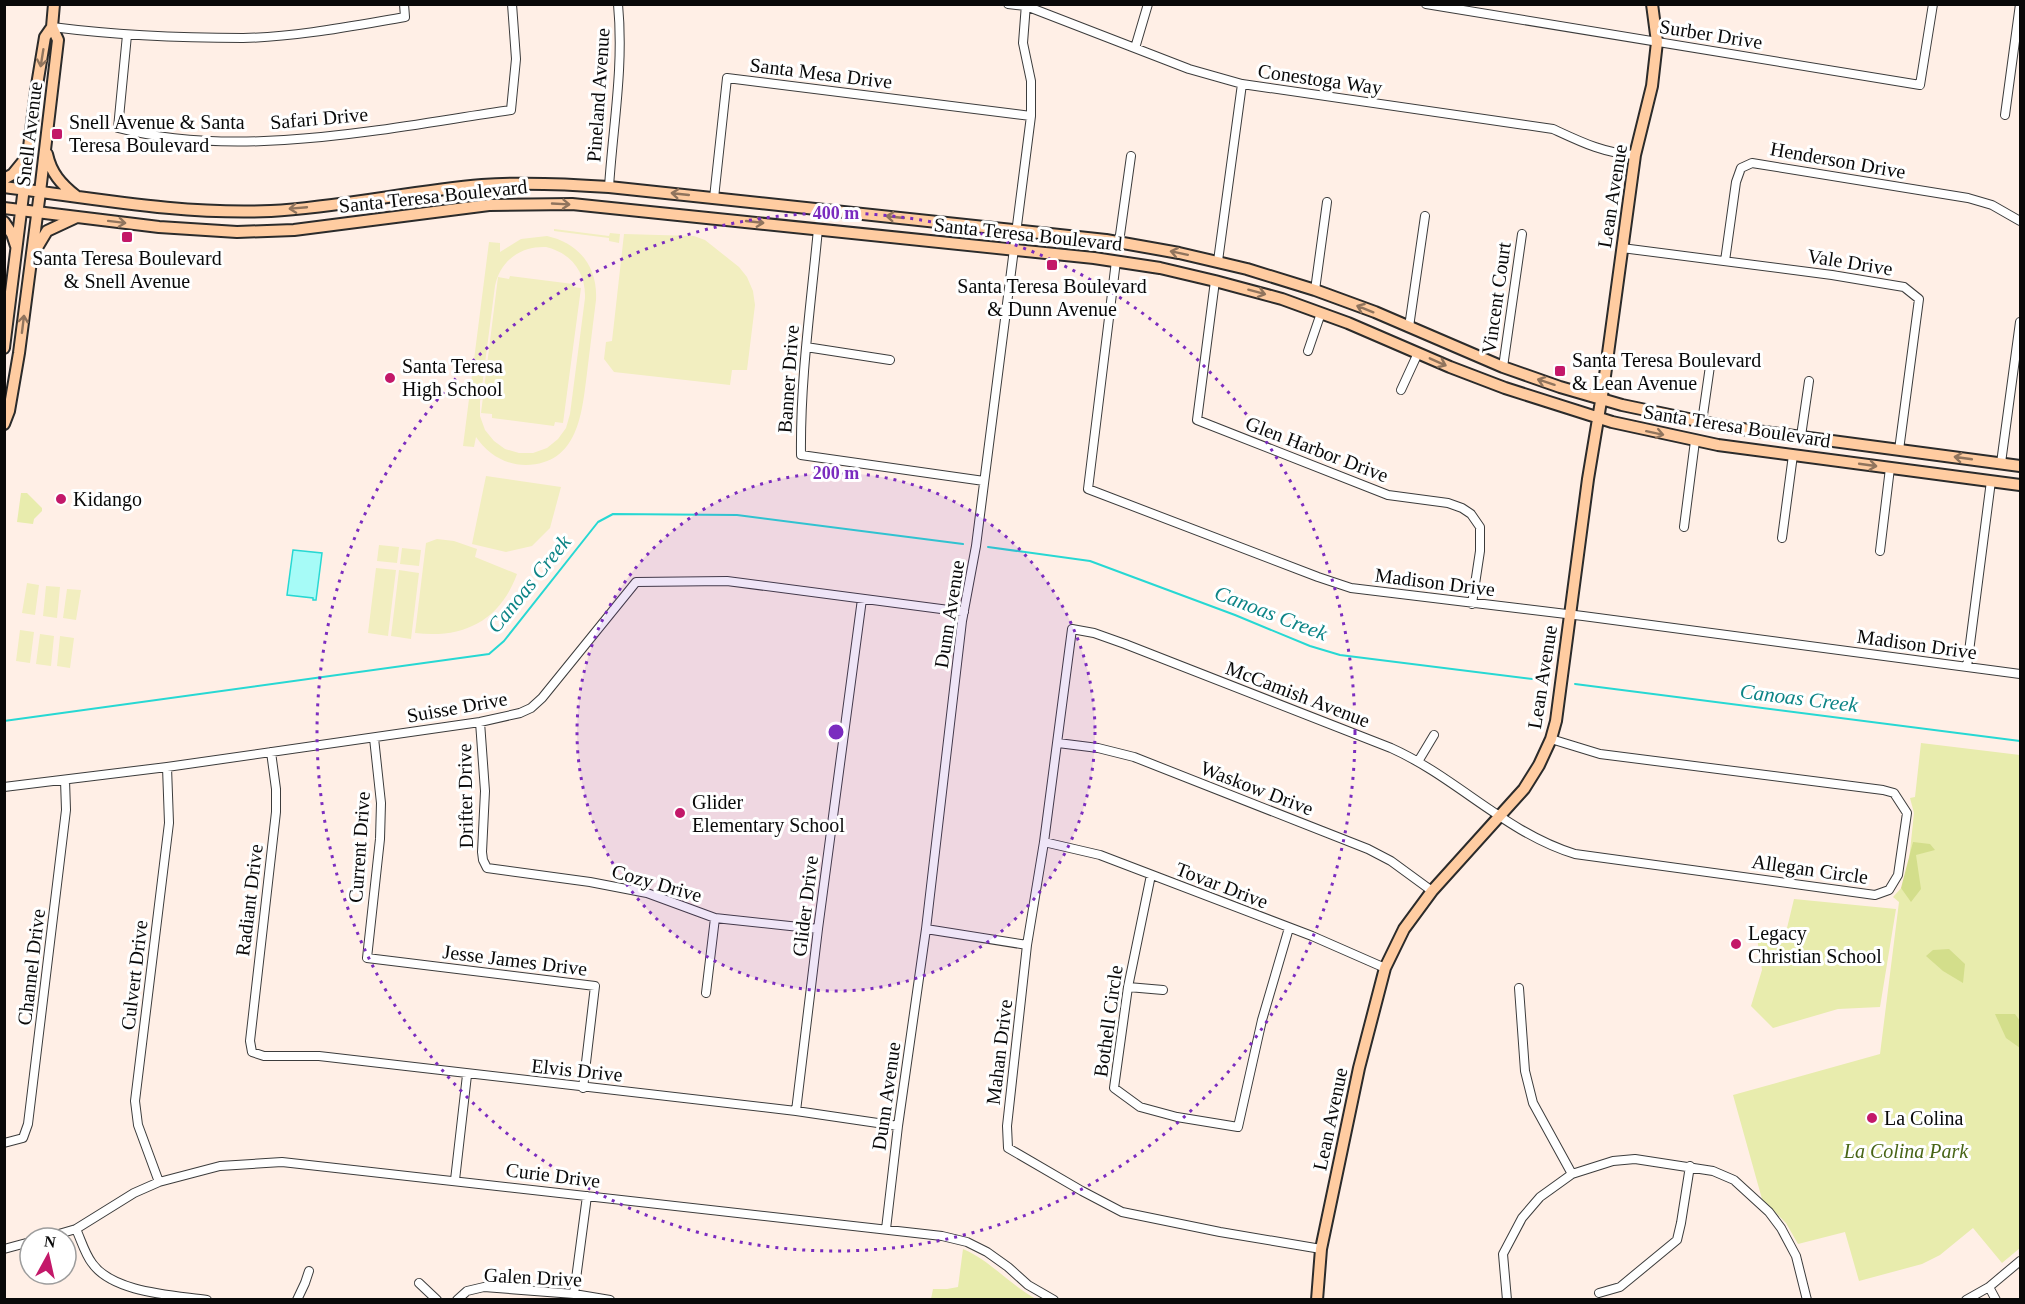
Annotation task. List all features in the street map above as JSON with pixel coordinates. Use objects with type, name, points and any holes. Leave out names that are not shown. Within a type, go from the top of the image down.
[{"type":"main road","name":"Snell Avenue","points":[[4,424],[9,411],[19,353],[38,212],[58,40],[52,27],[54,4]]},
{"type":"main road","name":"Lean Avenue","points":[[1317,1299],[1321,1250],[1359,1068],[1385,968],[1404,929],[1432,891],[1524,789],[1551,739],[1559,704],[1588,479],[1602,399],[1635,155],[1652,86],[1657,42],[1652,4]]},
{"type":"main road","name":"Snell Avenue","points":[[4,348],[45,37],[52,27]]},
{"type":"main road","points":[[45,147],[51,169],[56,177],[76,196]]},
{"type":"main road","points":[[4,179],[14,174],[28,155]]},
{"type":"main road","name":"Santa Teresa Boulevard","points":[[4,188],[181,209],[246,211],[318,206],[482,185],[533,183],[609,187],[1119,242],[1218,261],[1315,290],[1503,367],[1602,399],[1702,422],[2020,466]]},
{"type":"main road","name":"Santa Teresa Boulevard","points":[[4,208],[194,230],[270,231],[469,207],[547,203],[1116,261],[1215,280],[1282,299],[1505,388],[1598,419],[1695,441],[2020,485]]},
{"type":"main road","points":[[31,259],[47,231],[78,217]]},
{"type":"main road","points":[[4,222],[12,234],[17,249]]},
{"type":"street","points":[[52,27],[127,35],[244,38],[318,32],[405,17],[404,4]]},
{"type":"street","name":"Safari Drive","points":[[127,35],[118,128],[180,138],[234,142],[287,139],[355,133],[511,110],[516,59],[512,4]]},
{"type":"street","name":"Pineland Avenue","points":[[609,187],[621,66],[618,4]]},
{"type":"street","name":"Conestoga Way","points":[[1008,4],[1026,5],[1189,69],[1242,84],[1553,129],[1599,149],[1623,155],[1635,155]]},
{"type":"street","points":[[1135,48],[1148,4]]},
{"type":"street","name":"Surber Drive","points":[[1426,4],[1920,85],[1933,4]]},
{"type":"street","points":[[2005,115],[2020,4]]},
{"type":"street","name":"Dunn Avenue","points":[[886,1229],[926,929],[964,612],[976,546],[1031,116],[1031,81],[1023,43],[1026,5]]},
{"type":"street","name":"Santa Mesa Drive","points":[[714,198],[727,78],[1031,116]]},
{"type":"street","points":[[1218,261],[1242,84]]},
{"type":"street","points":[[1119,242],[1131,156]]},
{"type":"street","name":"Henderson Drive","points":[[1725,261],[1736,182],[1741,168],[1752,163],[1968,198],[1992,206],[2020,221]]},
{"type":"street","points":[[1315,290],[1327,202]]},
{"type":"street","points":[[1409,327],[1425,216]]},
{"type":"street","name":"Banner Drive","points":[[818,229],[806,347],[800,429],[801,455],[984,481]]},
{"type":"street","name":"Vincent Court","points":[[1503,367],[1522,234]]},
{"type":"street","name":"Vale Drive","points":[[1622,248],[1904,287],[1919,299],[1899,450]]},
{"type":"street","name":"Madison Drive","points":[[1116,261],[1088,489],[1351,588],[2020,674]]},
{"type":"street","name":"Glen Harbor Drive","points":[[1215,280],[1197,420],[1388,495],[1449,503],[1471,514],[1480,526],[1480,551],[1472,604]]},
{"type":"street","points":[[1308,351],[1321,313]]},
{"type":"street","points":[[2001,463],[2020,322]]},
{"type":"street","points":[[806,347],[890,360]]},
{"type":"street","points":[[1401,390],[1418,353]]},
{"type":"street","points":[[1702,422],[1710,366]]},
{"type":"street","points":[[1801,436],[1809,381]]},
{"type":"street","points":[[1683,527],[1695,441]]},
{"type":"street","points":[[1782,538],[1793,455]]},
{"type":"street","points":[[1880,551],[1890,468]]},
{"type":"street","points":[[1966,667],[1991,481]]},
{"type":"street","name":"Suisse Drive","points":[[4,787],[374,738],[480,722],[520,713],[531,708],[542,698],[636,582],[727,581],[964,612]]},
{"type":"street","name":"Glider Drive","points":[[796,1111],[862,599]]},
{"type":"street","name":"Mahan Drive","points":[[1072,629],[1044,842],[1027,945],[1007,1126],[1008,1148],[1122,1212],[1321,1250]]},
{"type":"street","name":"McCamish Avenue","points":[[1072,629],[1094,633],[1125,644],[1419,760],[1501,816]]},
{"type":"street","name":"Drifter Drive","points":[[480,722],[485,791],[482,852],[487,868]]},
{"type":"street","points":[[1419,760],[1434,735]]},
{"type":"street","name":"Current Drive","points":[[367,958],[381,812],[374,738]]},
{"type":"street","name":"Allegan Circle","points":[[1501,816],[1524,833],[1551,847],[1586,856],[1875,895],[1889,890],[1898,875],[1907,813],[1894,793],[1600,754],[1551,739]]},
{"type":"street","name":"Waskow Drive","points":[[1058,743],[1098,748],[1134,757],[1368,849],[1391,861],[1432,891]]},
{"type":"street","name":"Radiant Drive","points":[[252,1052],[250,1041],[276,812],[276,789],[271,752]]},
{"type":"street","name":"Culvert Drive","points":[[159,1182],[138,1125],[135,1101],[169,824],[167,767]]},
{"type":"street","name":"Channel Drive","points":[[4,1143],[23,1138],[28,1124],[66,810],[65,780]]},
{"type":"street","name":"Tovar Drive","points":[[1044,842],[1100,855],[1312,936],[1385,968]]},
{"type":"street","name":"Cozy Drive","points":[[487,868],[590,882],[647,893],[715,918],[818,929]]},
{"type":"street","name":"Bothell Circle","points":[[1151,875],[1128,987],[1114,1088],[1140,1107],[1177,1117],[1238,1127],[1262,1020],[1290,928]]},
{"type":"street","points":[[706,993],[715,918]]},
{"type":"street","points":[[926,929],[1027,945]]},
{"type":"street","name":"Jesse James Drive","points":[[367,958],[595,986],[583,1088]]},
{"type":"street","points":[[1128,987],[1163,990]]},
{"type":"street","points":[[1519,988],[1526,1071],[1533,1103],[1572,1174]]},
{"type":"street","name":"Elvis Drive","points":[[252,1052],[264,1056],[319,1056],[796,1111],[898,1126]]},
{"type":"street","points":[[455,1180],[467,1074]]},
{"type":"street","points":[[1507,1299],[1503,1254],[1522,1218],[1540,1197],[1572,1174],[1613,1161],[1635,1159],[1690,1166],[1713,1171],[1734,1180],[1769,1212],[1781,1228],[1796,1256],[1807,1299]]},
{"type":"street","name":"Curie Drive","points":[[78,1228],[134,1193],[159,1182],[220,1166],[282,1162],[942,1236],[968,1242],[1008,1267],[1028,1285],[1054,1299]]},
{"type":"street","points":[[1599,1293],[1620,1287],[1677,1240],[1690,1166]]},
{"type":"street","points":[[574,1294],[587,1196]]},
{"type":"street","points":[[78,1233],[92,1264],[114,1281],[152,1292],[207,1299]]},
{"type":"street","points":[[1966,1299],[1989,1287],[2020,1261]]},
{"type":"street","points":[[297,1299],[309,1271]]},
{"type":"street","points":[[419,1283],[437,1299]]},
{"type":"street","name":"Galen Drive","points":[[457,1299],[467,1291],[484,1287],[523,1295],[574,1294],[610,1299]]},
{"type":"street","points":[[1989,1287],[1996,1299]]},
{"type":"green space","points":[[21,493],[27,493],[42,508],[33,524],[17,522]]},
{"type":"green space","name":"La Colina Park","points":[[1921,743],[2020,755],[2020,1248],[2002,1263],[1973,1228],[1940,1255],[1922,1264],[1859,1281],[1845,1232],[1798,1244],[1786,1223],[1762,1199],[1733,1095],[1880,1054],[1899,902],[1893,897],[1903,886],[1908,870],[1914,813],[1910,798],[1915,797]]},
{"type":"green space","points":[[1913,842],[1930,844],[1935,850],[1916,855],[1921,889],[1911,902],[1901,888]]},
{"type":"green space","points":[[1794,899],[1896,909],[1880,1007],[1838,1009],[1773,1028],[1751,1006],[1762,970],[1757,938],[1787,928]]},
{"type":"green space","points":[[1949,949],[1965,964],[1963,983],[1943,971],[1926,956],[1933,950]]},
{"type":"green space","points":[[1995,1014],[2015,1014],[2020,1021],[2020,1048],[2006,1038]]},
{"type":"green space","points":[[963,1249],[983,1260],[1036,1299],[931,1299],[933,1289],[958,1287]]},
{"type":"shaded area","points":[[554,229],[609,236],[610,233],[620,234],[619,243],[609,241],[609,238],[554,231]]},
{"type":"shaded area","points":[[624,234],[694,236],[705,240],[739,267],[747,277],[753,291],[755,305],[747,370],[732,370],[730,385],[614,372],[604,359],[606,342],[612,341]]},
{"type":"shaded area","points":[[547,236],[568,244],[584,258],[590,267],[596,288],[583,404],[574,433],[567,446],[557,456],[544,462],[526,465],[510,463],[497,457],[476,437],[474,447],[463,446],[489,242],[500,243],[500,252],[521,239]],"holes":[[[537,247],[555,250],[575,265],[580,272],[585,289],[570,414],[566,428],[547,448],[533,453],[519,453],[505,449],[494,441],[485,430],[480,416],[495,286],[506,262],[520,252]]]},
{"type":"shaded area","points":[[510,276],[573,284],[573,287],[581,288],[563,423],[555,422],[554,426],[492,418],[492,414],[481,413],[498,277],[509,279]]},
{"type":"shaded area","points":[[486,476],[561,487],[550,528],[532,546],[506,552],[472,544]]},
{"type":"shaded area","points":[[437,539],[454,541],[477,549],[475,557],[517,574],[501,604],[478,623],[449,633],[415,633],[426,543]]},
{"type":"shaded area","points":[[379,545],[399,547],[397,563],[377,561]]},
{"type":"shaded area","points":[[402,548],[421,550],[419,566],[400,564]]},
{"type":"shaded area","points":[[376,568],[396,570],[388,636],[368,633]]},
{"type":"shaded area","points":[[399,570],[419,573],[411,639],[391,636]]},
{"type":"shaded area","points":[[27,583],[39,585],[35,615],[22,613]]},
{"type":"shaded area","points":[[46,586],[60,587],[57,618],[43,616]]},
{"type":"shaded area","points":[[67,589],[81,590],[76,620],[63,618]]},
{"type":"shaded area","points":[[20,630],[34,632],[30,663],[16,661]]},
{"type":"shaded area","points":[[40,634],[54,636],[51,666],[36,664]]},
{"type":"shaded area","points":[[60,636],[74,638],[70,668],[57,666]]},
{"type":"water","points":[[293,550],[322,553],[316,600],[287,595]]},
{"type":"waterway","name":"Canoas Creek","points":[[4,721],[489,654],[504,641],[598,522],[613,514],[737,515],[963,544]]},
{"type":"waterway","name":"Canoas Creek","points":[[988,547],[1090,561],[1235,615],[1310,646],[1340,655],[1549,681]]},
{"type":"waterway","name":"Canoas Creek","points":[[1575,684],[2020,741]]},
{"type":"place","name":"Snell Avenue & Santa Teresa Boulevard","points":[[57,134]]},
{"type":"place","name":"Santa Teresa Boulevard & Snell Avenue","points":[[127,237]]},
{"type":"place","name":"Santa Teresa Boulevard & Dunn Avenue","points":[[1052,265]]},
{"type":"place","name":"Santa Teresa Boulevard & Lean Avenue","points":[[1560,371]]},
{"type":"place","name":"Santa Teresa High School","points":[[390,378]]},
{"type":"place","name":"Kidango","points":[[61,499]]},
{"type":"place","name":"Glider Elementary School","points":[[680,813]]},
{"type":"place","name":"Legacy Christian School","points":[[1736,944]]},
{"type":"place","name":"La Colina","points":[[1872,1118]]}]
